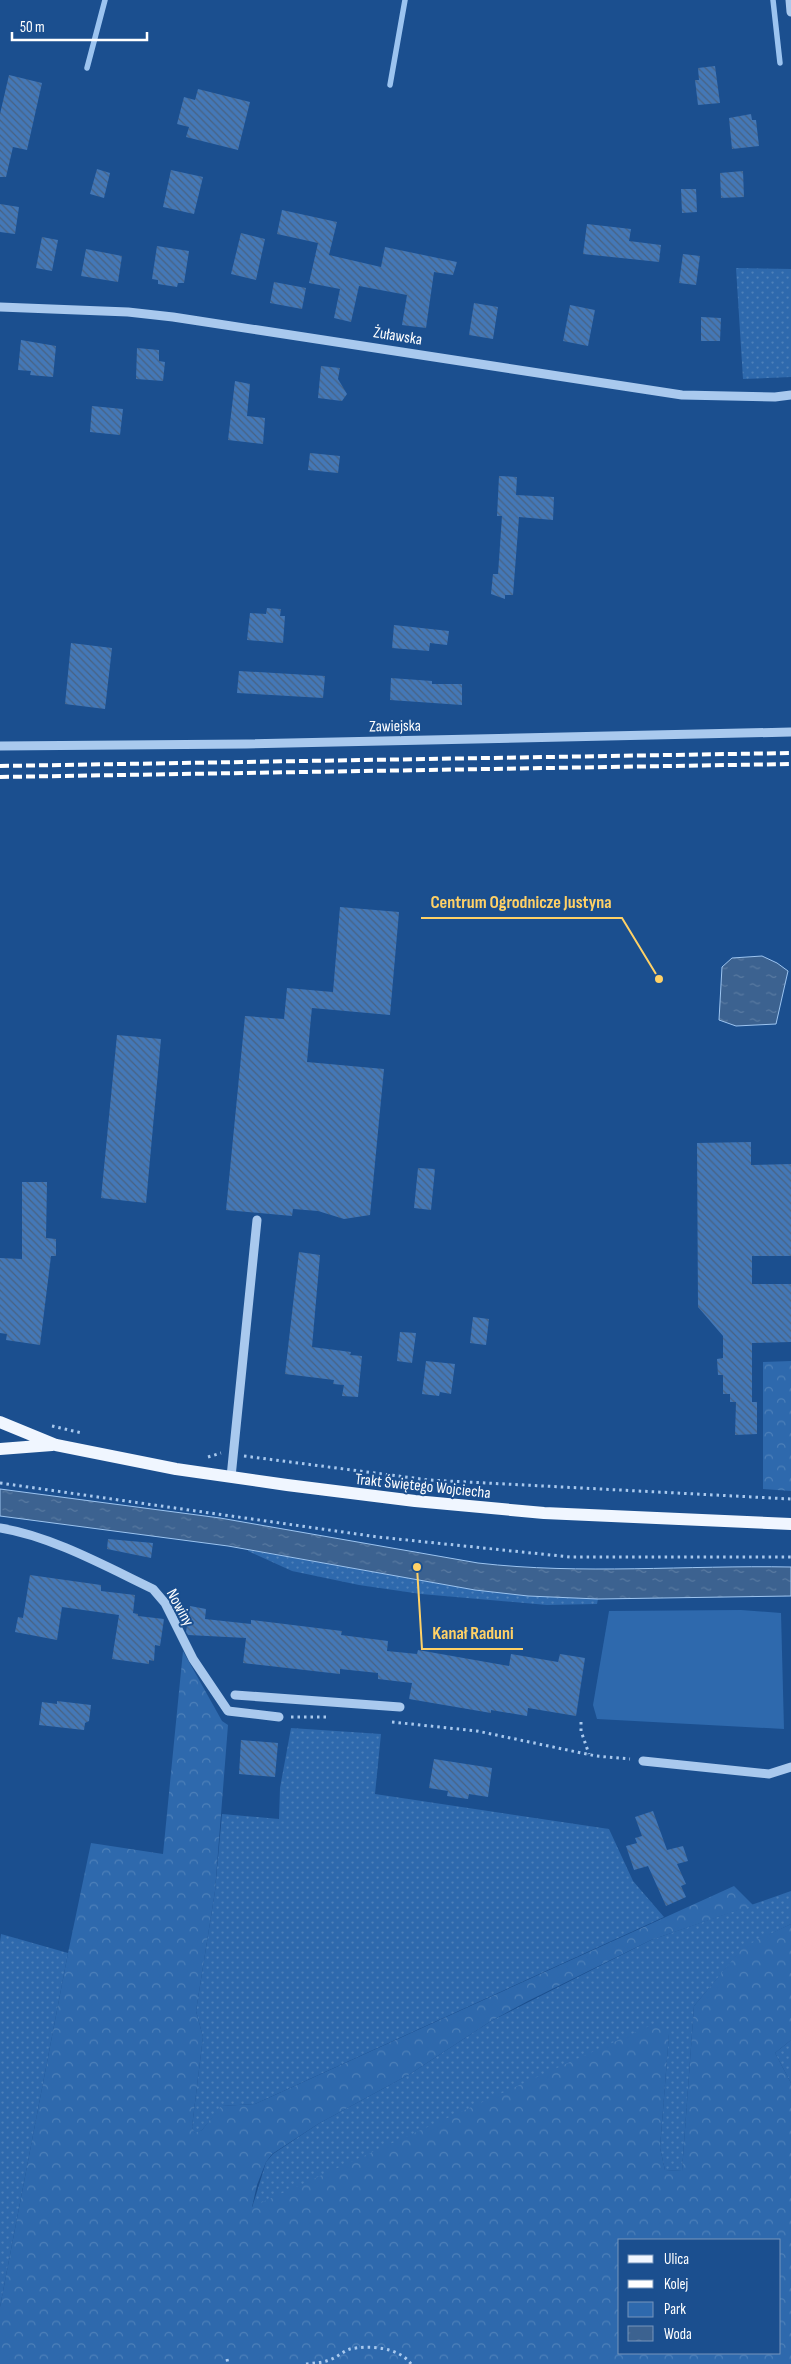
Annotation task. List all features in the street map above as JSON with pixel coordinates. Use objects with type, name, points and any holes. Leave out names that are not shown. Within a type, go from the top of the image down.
[{"type":"main road","name":"Trakt Świętego Wojciecha","points":[[0,1422],[56,1445],[176,1470],[415,1501],[534,1512],[791,1524]]},
{"type":"main road","name":"Trakt Świętego Wojciecha","points":[[0,1449],[56,1445]]},
{"type":"street","points":[[790,0],[791,12]]},
{"type":"street","name":"Żuławska","points":[[0,307],[128,312],[173,317],[682,395],[775,398],[791,395]]},
{"type":"street","name":"Zawiejska","points":[[0,746],[246,744],[791,732]]},
{"type":"street","points":[[232,1477],[257,1220]]},
{"type":"street","name":"Nowiny","points":[[0,1528],[18,1531],[46,1540],[153,1589],[165,1603],[193,1659],[228,1711],[279,1717]]},
{"type":"street","points":[[236,1695],[400,1707]]},
{"type":"street","points":[[257,1714],[259,1696]]},
{"type":"street","points":[[643,1761],[769,1774],[791,1767]]},
{"type":"path","points":[[51,1425],[85,1434]]},
{"type":"path","points":[[204,1457],[218,1452],[429,1480],[791,1500]]},
{"type":"path","points":[[0,1483],[378,1537],[570,1556],[791,1557]]},
{"type":"path","points":[[279,1717],[284,1720],[292,1716],[330,1717]]},
{"type":"path","points":[[383,1720],[477,1731],[589,1755],[643,1761]]},
{"type":"path","points":[[581,1722],[580,1731],[589,1755]]},
{"type":"path","points":[[306,2364],[330,2360],[348,2350],[379,2347],[400,2354],[411,2364]]},
{"type":"path","points":[[228,2359],[228,2364]]},
{"type":"green space","points":[[736,268],[791,269],[791,377],[743,379]]},
{"type":"green space","points":[[791,1361],[791,1491],[763,1489],[763,1362]]},
{"type":"green space","points":[[248,1550],[475,1590],[528,1596],[598,1599],[597,1604],[547,1605],[421,1594],[359,1585],[292,1571]]},
{"type":"green space","points":[[741,1610],[781,1613],[784,1729],[597,1719],[593,1705],[609,1611]]},
{"type":"green space","points":[[183,1651],[222,1721],[228,1725],[215,1891],[196,2011],[203,2037],[192,2127],[195,2133],[202,2130],[221,2106],[255,2104],[734,1886],[753,1905],[651,1940],[528,2001],[491,2021],[410,2074],[318,2124],[272,2154],[266,2162],[257,2185],[252,2207],[658,2022],[669,2034],[660,2148],[665,2170],[682,2171],[694,2006],[744,1946],[791,1924],[791,2040],[775,2053],[791,2083],[791,2364],[0,2364],[0,2307],[91,1843],[163,1854]]},
{"type":"green space","points":[[291,1728],[381,1734],[375,1794],[609,1829],[633,1881],[664,1917],[255,2104],[222,2106],[202,2130],[195,2134],[192,2127],[203,2037],[196,2011],[215,1891],[222,1814],[279,1819],[280,1788]]},
{"type":"green space","points":[[791,1891],[791,1924],[744,1947],[694,2006],[682,2171],[665,2170],[660,2148],[669,2034],[252,2208],[266,2162],[273,2154],[318,2124],[410,2074],[491,2021],[651,1940]]},
{"type":"green space","points":[[1,1934],[68,1953],[0,2307],[0,1942]]},
{"type":"green space","points":[[791,2040],[791,2083],[775,2053]]},
{"type":"water","points":[[762,956],[788,971],[776,1024],[736,1026],[719,1020],[722,967],[732,958]]},
{"type":"water","points":[[0,1489],[220,1518],[478,1563],[517,1567],[595,1569],[791,1567],[791,1596],[598,1599],[528,1596],[475,1590],[228,1546],[0,1516]]},
{"type":"building","points":[[715,66],[720,103],[698,105],[695,80],[699,80],[698,68]]},
{"type":"building","points":[[9,75],[42,83],[27,150],[13,147],[6,177],[0,177],[0,114]]},
{"type":"building","points":[[198,89],[250,102],[238,150],[186,137],[189,127],[177,124],[184,97],[195,100]]},
{"type":"building","points":[[751,114],[752,120],[756,120],[759,146],[732,149],[729,118]]},
{"type":"building","points":[[97,169],[110,173],[104,198],[90,194]]},
{"type":"building","points":[[171,170],[203,177],[194,214],[163,207]]},
{"type":"building","points":[[743,171],[744,197],[721,198],[720,173]]},
{"type":"building","points":[[681,189],[696,189],[697,212],[682,213]]},
{"type":"building","points":[[0,204],[19,207],[15,234],[0,232]]},
{"type":"building","points":[[282,210],[337,222],[329,255],[381,267],[385,247],[457,262],[453,275],[434,272],[426,328],[402,325],[407,295],[359,286],[351,322],[334,318],[340,289],[309,283],[318,243],[277,234]]},
{"type":"building","points":[[587,224],[631,229],[629,241],[661,245],[659,262],[583,254]]},
{"type":"building","points":[[241,233],[265,239],[256,280],[231,274]]},
{"type":"building","points":[[42,237],[58,240],[52,271],[36,268]]},
{"type":"building","points":[[157,246],[189,251],[184,283],[178,283],[177,287],[158,284],[158,280],[152,279]]},
{"type":"building","points":[[86,249],[122,256],[118,282],[81,276]]},
{"type":"building","points":[[683,254],[700,256],[696,285],[679,283]]},
{"type":"building","points":[[274,282],[306,288],[302,309],[270,303]]},
{"type":"building","points":[[474,303],[498,307],[493,339],[469,335]]},
{"type":"building","points":[[570,305],[595,310],[588,346],[563,341]]},
{"type":"building","points":[[701,317],[721,318],[720,341],[701,341]]},
{"type":"building","points":[[21,340],[56,346],[53,377],[30,375],[31,371],[18,370]]},
{"type":"building","points":[[137,348],[159,350],[159,361],[165,362],[163,381],[136,379]]},
{"type":"building","points":[[321,366],[340,368],[338,379],[347,394],[342,401],[318,398]]},
{"type":"building","points":[[235,381],[250,384],[247,416],[265,418],[263,444],[228,440]]},
{"type":"building","points":[[92,406],[123,409],[120,435],[90,432]]},
{"type":"building","points":[[310,453],[340,456],[338,473],[308,470]]},
{"type":"building","points":[[499,476],[517,477],[516,495],[554,497],[553,520],[519,517],[513,595],[505,595],[505,599],[491,594],[493,574],[498,574],[502,516],[497,516]]},
{"type":"building","points":[[267,608],[281,609],[280,616],[285,616],[283,643],[247,640],[250,613],[266,614]]},
{"type":"building","points":[[394,625],[449,631],[447,645],[430,643],[429,651],[392,648]]},
{"type":"building","points":[[71,643],[112,648],[105,709],[65,704]]},
{"type":"building","points":[[239,671],[325,676],[323,698],[237,693]]},
{"type":"building","points":[[391,678],[432,681],[432,684],[462,684],[462,705],[390,700]]},
{"type":"building","points":[[340,907],[399,912],[390,1015],[312,1008],[311,1017],[307,1062],[384,1069],[370,1215],[344,1219],[318,1211],[293,1209],[292,1216],[226,1210],[245,1016],[284,1019],[287,988],[333,992]]},
{"type":"building","points":[[117,1035],[161,1039],[146,1203],[101,1198]]},
{"type":"building","points":[[751,1142],[751,1165],[791,1164],[791,1256],[752,1256],[752,1284],[791,1284],[791,1342],[752,1343],[752,1402],[757,1402],[757,1434],[735,1435],[736,1402],[730,1402],[730,1394],[723,1394],[723,1375],[718,1375],[717,1359],[723,1358],[723,1336],[698,1307],[697,1143]]},
{"type":"building","points":[[418,1168],[435,1169],[431,1210],[414,1208]]},
{"type":"building","points":[[22,1182],[47,1182],[46,1238],[56,1239],[56,1256],[51,1256],[40,1345],[6,1340],[7,1334],[0,1333],[0,1258],[22,1259]]},
{"type":"building","points":[[299,1252],[320,1255],[312,1347],[351,1352],[350,1355],[362,1356],[358,1397],[342,1396],[344,1385],[333,1384],[334,1380],[285,1374]]},
{"type":"building","points":[[473,1317],[489,1319],[486,1345],[470,1343]]},
{"type":"building","points":[[400,1332],[416,1333],[412,1363],[397,1361]]},
{"type":"building","points":[[426,1361],[455,1364],[451,1394],[440,1392],[439,1396],[422,1394]]},
{"type":"building","points":[[108,1539],[153,1543],[151,1558],[107,1549]]},
{"type":"building","points":[[30,1575],[101,1585],[101,1591],[135,1595],[133,1613],[138,1614],[138,1616],[164,1619],[160,1646],[155,1645],[154,1661],[149,1660],[149,1664],[112,1659],[119,1615],[62,1607],[57,1640],[15,1632],[18,1617],[23,1618]]},
{"type":"building","points":[[190,1606],[206,1609],[205,1619],[251,1624],[251,1620],[342,1631],[341,1635],[388,1641],[387,1651],[417,1654],[418,1650],[509,1666],[511,1654],[558,1662],[560,1654],[585,1658],[576,1716],[528,1708],[527,1716],[491,1710],[491,1713],[409,1699],[412,1683],[378,1679],[378,1673],[340,1669],[340,1674],[243,1663],[246,1638],[188,1635],[186,1632]]},
{"type":"building","points":[[57,1701],[91,1705],[89,1721],[85,1723],[84,1730],[39,1725],[42,1702],[57,1704]]},
{"type":"building","points":[[241,1740],[278,1743],[275,1777],[239,1774]]},
{"type":"building","points":[[434,1759],[492,1768],[488,1797],[469,1794],[468,1799],[447,1796],[448,1791],[429,1788]]},
{"type":"building","points":[[653,1811],[667,1850],[683,1846],[688,1861],[677,1864],[686,1884],[681,1886],[686,1897],[666,1906],[648,1866],[634,1870],[626,1846],[637,1843],[635,1838],[642,1836],[635,1817]]},
{"type":"waterway","points":[[87,68],[105,0]]},
{"type":"waterway","points":[[390,85],[405,0]]},
{"type":"waterway","points":[[773,0],[780,63]]},
{"type":"railway","points":[[0,766],[791,753]]},
{"type":"railway","points":[[0,777],[791,764]]},
{"type":"place","name":"Centrum Ogrodnicze Justyna","points":[[659,979]]},
{"type":"place","name":"Kanał Raduni","points":[[417,1567]]}]
